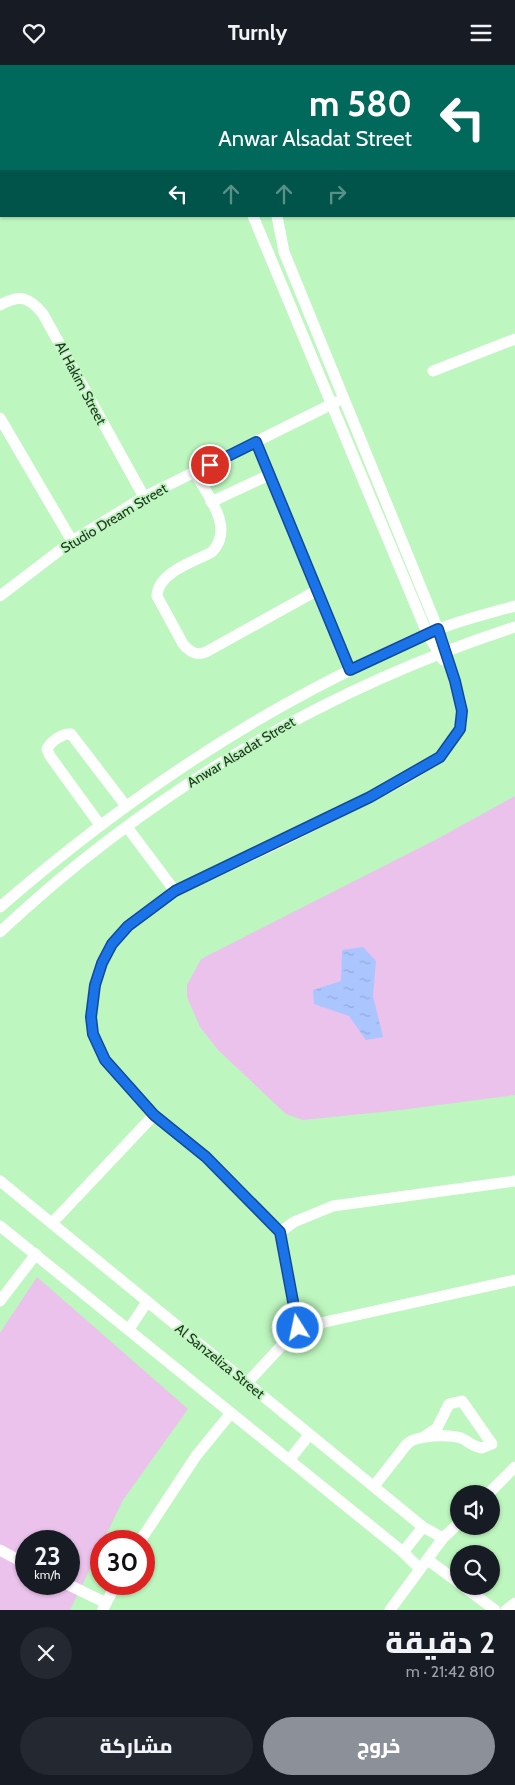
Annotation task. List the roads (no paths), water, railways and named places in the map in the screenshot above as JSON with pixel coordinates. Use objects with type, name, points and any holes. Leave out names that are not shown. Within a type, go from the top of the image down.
[{"type":"street","points":[[252,217],[331,404],[451,671],[461,705],[460,729],[440,757],[370,797],[175,891],[128,926],[112,944],[102,963],[95,985],[91,1017],[93,1034],[105,1060],[154,1115],[206,1157],[280,1232],[298,1328]]},
{"type":"street","points":[[277,217],[284,252],[433,631]]},
{"type":"street","name":"Al Hakim Street","points":[[0,305],[20,298],[33,302],[43,314],[144,497]]},
{"type":"street","points":[[433,371],[515,339]]},
{"type":"street","name":"Studio Dream Street","points":[[0,596],[72,541],[144,497],[342,399]]},
{"type":"street","points":[[2,426],[72,541]]},
{"type":"street","points":[[256,442],[350,670]]},
{"type":"street","points":[[195,473],[222,527],[222,536],[219,545],[212,551],[168,576],[157,589],[156,596],[189,651],[195,654],[206,652],[316,591]]},
{"type":"street","points":[[211,502],[269,475]]},
{"type":"street","name":"Anwar Alsadat Street","points":[[0,907],[126,806],[208,749],[266,713],[350,670],[433,631],[515,606]]},
{"type":"street","name":"Anwar Alsadat Street","points":[[0,932],[52,885],[127,827],[220,763],[282,726],[350,692],[442,652],[515,627]]},
{"type":"street","points":[[100,825],[50,757],[47,749],[52,742],[66,734],[71,734],[126,806]]},
{"type":"street","points":[[127,827],[175,891]]},
{"type":"street","points":[[52,1223],[154,1115]]},
{"type":"street","name":"Al Sanzeliza Street","points":[[0,1181],[423,1527],[443,1538]]},
{"type":"street","points":[[280,1232],[294,1222],[333,1207],[515,1181]]},
{"type":"street","points":[[0,1226],[290,1459],[403,1552],[420,1569]]},
{"type":"street","points":[[0,1301],[36,1254]]},
{"type":"street","points":[[247,1383],[298,1328],[515,1280]]},
{"type":"street","points":[[128,1329],[147,1302]]},
{"type":"street","points":[[374,1486],[407,1443],[425,1436],[437,1428],[449,1405],[462,1401],[492,1443],[482,1448],[460,1437],[425,1436]]},
{"type":"street","points":[[147,1530],[196,1456],[231,1413]]},
{"type":"street","points":[[290,1459],[309,1435]]},
{"type":"street","points":[[497,1485],[515,1467]]},
{"type":"street","points":[[403,1552],[423,1527]]},
{"type":"street","points":[[390,1610],[443,1538],[450,1531]]},
{"type":"street","points":[[0,1551],[15,1558]]},
{"type":"street","points":[[428,1560],[450,1576]]},
{"type":"street","points":[[80,1592],[104,1607],[110,1595]]},
{"type":"street","points":[[475,1595],[495,1610]]},
{"type":"street","points":[[506,1610],[515,1603]]},
{"type":"water","points":[[363,947],[376,961],[373,996],[383,1037],[366,1040],[349,1016],[314,1004],[313,990],[341,981],[342,950]]}]
